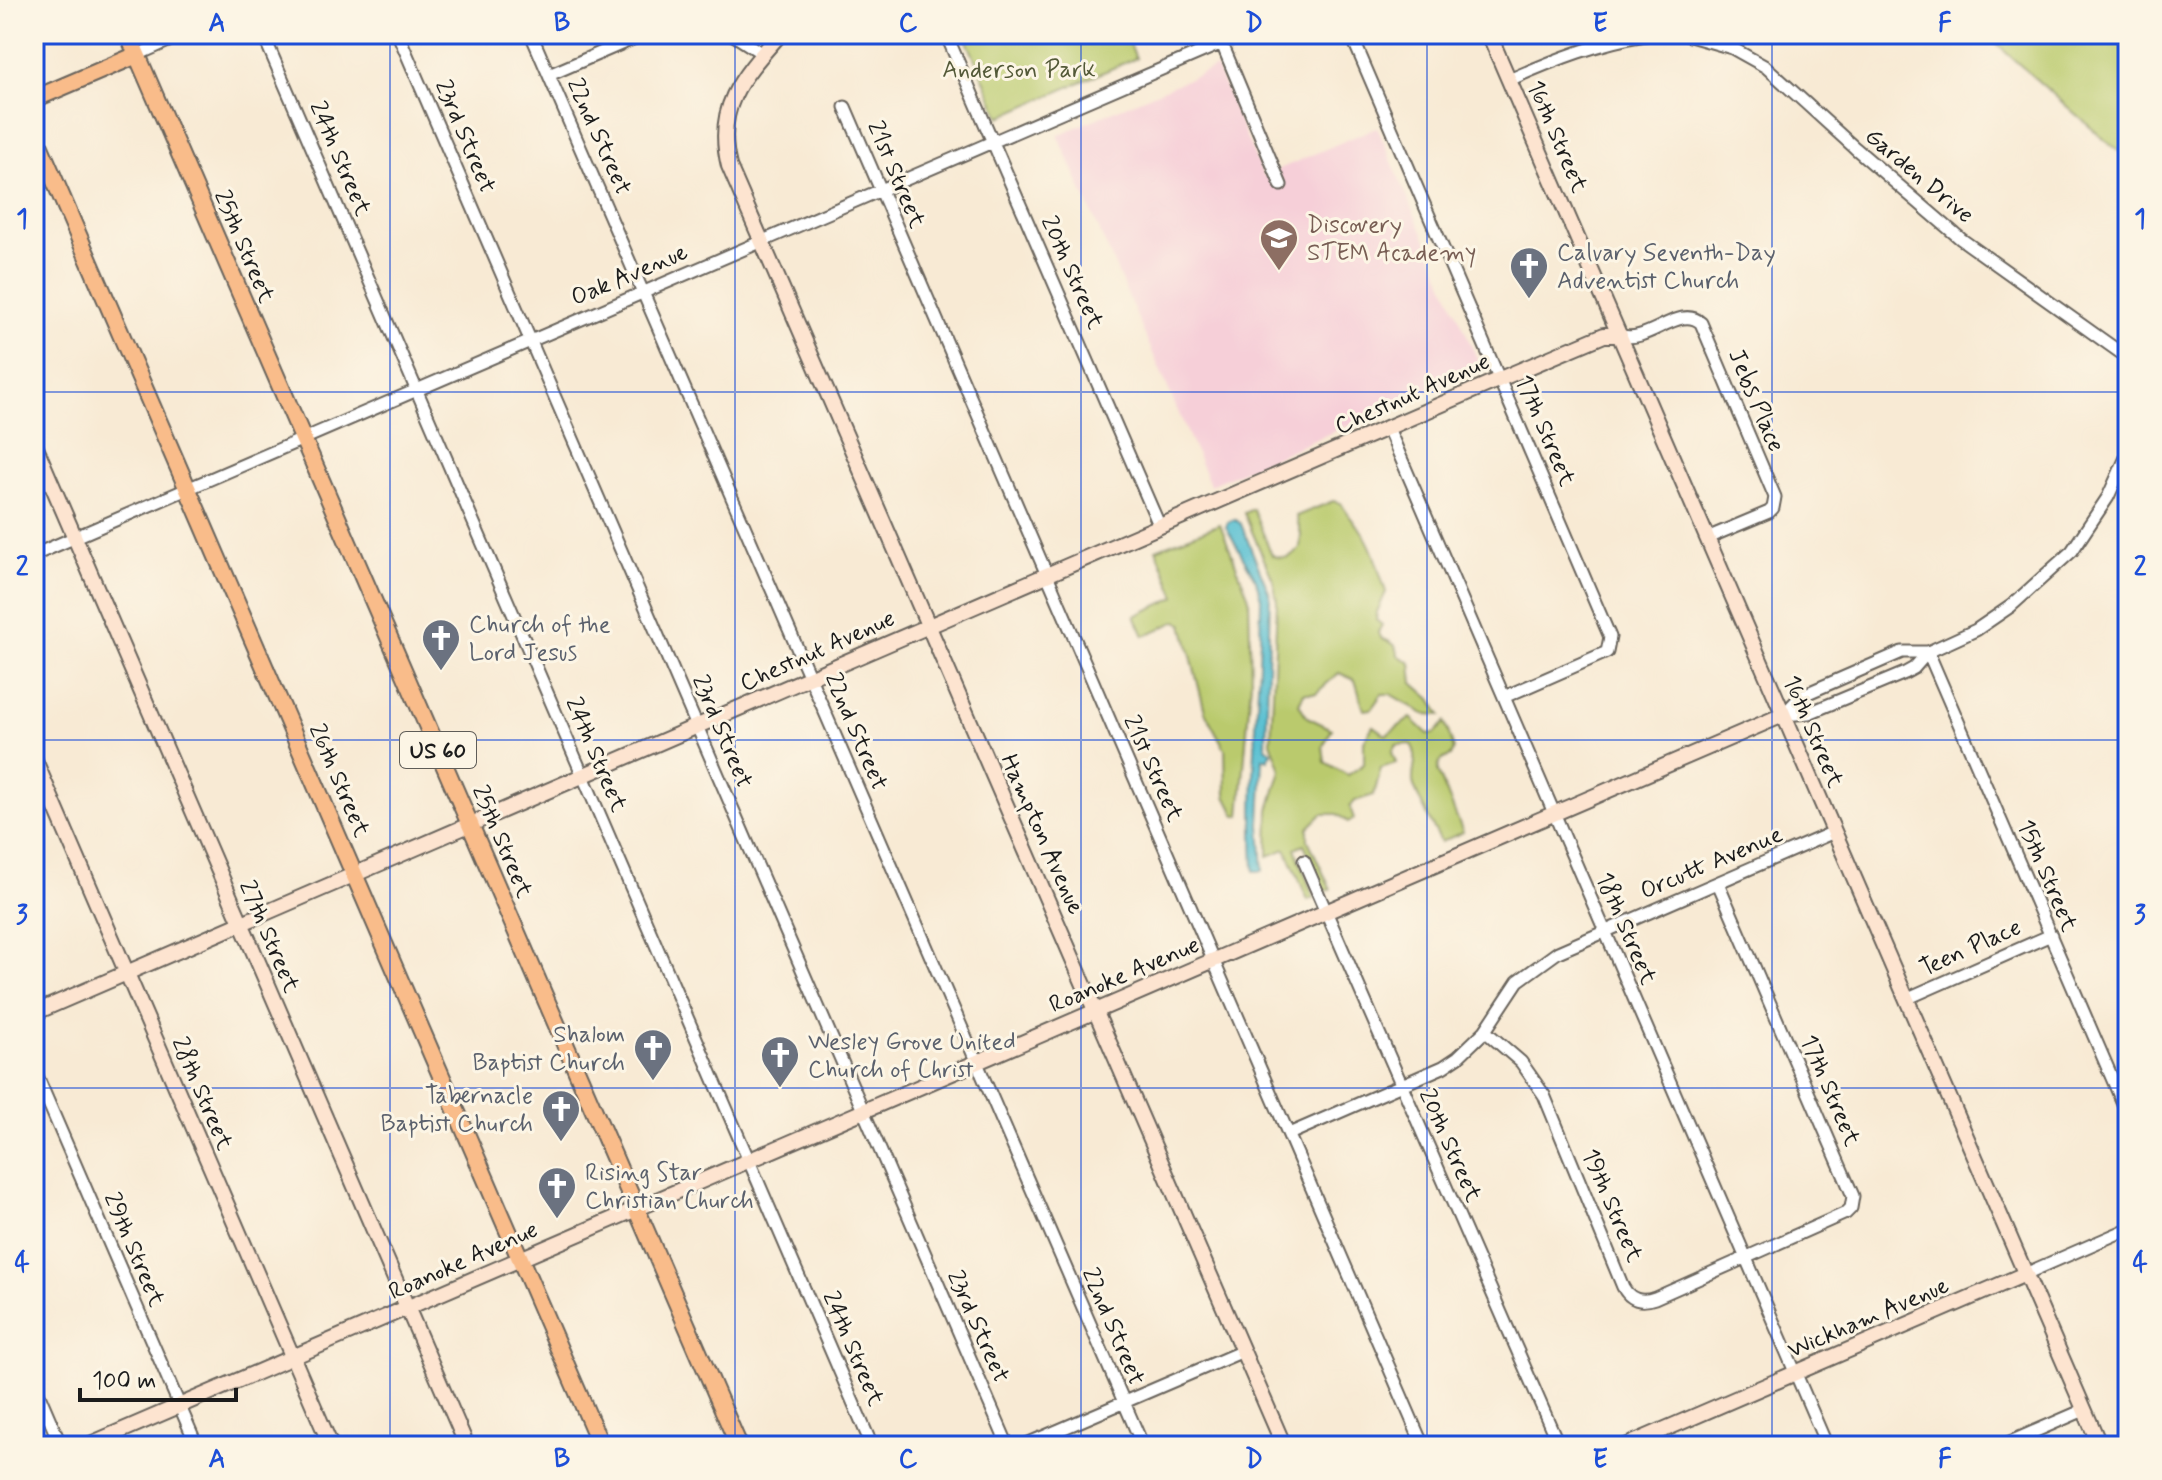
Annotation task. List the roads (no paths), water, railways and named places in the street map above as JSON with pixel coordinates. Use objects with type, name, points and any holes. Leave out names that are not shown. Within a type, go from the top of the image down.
[{"type":"main road","name":"25th Street","points":[[128,34],[739,1446]]},
{"type":"main road","points":[[34,99],[137,55]]},
{"type":"main road","name":"26th Street","points":[[34,133],[601,1446]]},
{"type":"street","points":[[137,55],[184,34]]},
{"type":"street","name":"24th Street","points":[[263,34],[872,1446]]},
{"type":"street","name":"23rd Street","points":[[398,34],[1008,1446]]},
{"type":"street","name":"22nd Street","points":[[531,34],[1143,1446]]},
{"type":"street","points":[[549,75],[644,34]]},
{"type":"street","points":[[732,34],[763,54]]},
{"type":"street","name":"Hampton Avenue","points":[[780,34],[734,92],[725,134],[729,166],[1284,1446]]},
{"type":"street","name":"20th Street","points":[[946,34],[1160,527]]},
{"type":"street","name":"Oak Avenue","points":[[34,555],[992,142],[1219,38],[1243,34]]},
{"type":"street","name":"17th Street","points":[[1351,34],[1614,646],[1607,652],[1504,697]]},
{"type":"street","name":"16th Street","points":[[1489,34],[2100,1446]]},
{"type":"street","points":[[1509,80],[1572,53],[1622,38],[1651,34]]},
{"type":"street","name":"Garden Drive","points":[[1683,34],[1732,48],[1766,67],[1961,239],[2128,358]]},
{"type":"street","points":[[1219,38],[1281,185]]},
{"type":"street","name":"21st Street","points":[[845,107],[1423,1446]]},
{"type":"street","name":"Jebs Place","points":[[1620,335],[1633,338],[1685,317],[1696,318],[1701,323],[1775,497],[1769,512],[1707,538]]},
{"type":"street","name":"Chestnut Avenue","points":[[34,1013],[1500,379],[1604,335],[1620,335]]},
{"type":"street","name":"18th Street","points":[[1388,428],[1827,1446]]},
{"type":"street","name":"27th Street","points":[[34,443],[467,1446]]},
{"type":"street","name":"Roanoke Avenue","points":[[86,1446],[1783,715],[1809,713],[1905,673],[1928,652],[1976,630],[2011,606],[2072,551],[2094,521],[2128,453]]},
{"type":"street","name":"Roanoke Avenue","points":[[1783,715],[1801,696],[1902,652],[1928,652]]},
{"type":"street","name":"15th Street","points":[[1928,652],[2128,1115]]},
{"type":"street","points":[[2125,732],[2128,746]]},
{"type":"street","name":"28th Street","points":[[34,758],[331,1446]]},
{"type":"street","name":"Orcutt Avenue","points":[[1289,1134],[1450,1062],[1485,1031],[1506,996],[1530,971],[1558,952],[1834,832]]},
{"type":"street","name":"20th Street","points":[[1304,861],[1559,1446]]},
{"type":"street","name":"17th Street","points":[[1718,883],[1853,1196],[1846,1213],[1745,1258]]},
{"type":"street","name":"Teen Place","points":[[1906,999],[2051,935]]},
{"type":"street","name":"19th Street","points":[[1485,1031],[1521,1062],[1544,1095],[1623,1287],[1630,1296],[1637,1300],[1655,1298],[1745,1258]]},
{"type":"street","name":"29th Street","points":[[34,1069],[197,1446]]},
{"type":"street","name":"Wickham Avenue","points":[[1626,1446],[2128,1229]]},
{"type":"street","points":[[1022,1446],[1243,1351]]},
{"type":"street","points":[[34,1383],[61,1446]]},
{"type":"street","points":[[2001,1446],[2084,1410]]},
{"type":"water","points":[[1235,519],[1241,524],[1270,595],[1266,747],[1272,752],[1268,760],[1263,758],[1260,824],[1263,871],[1254,871],[1253,837],[1261,598],[1256,580],[1226,527],[1228,522]]},
{"type":"place","name":"Discovery STEM Academy","points":[[1279,272]]},
{"type":"place","name":"Calvary Seventh-Day Adventist Church","points":[[1529,300]]},
{"type":"place","name":"Church of the Lord Jesus","points":[[441,672]]},
{"type":"place","name":"Shalom Baptist Church","points":[[653,1082]]},
{"type":"place","name":"Wesley Grove United Church of Christ","points":[[780,1089]]},
{"type":"place","name":"Tabernacle Baptist Church","points":[[561,1143]]},
{"type":"place","name":"Rising Star Christian Church","points":[[557,1220]]},
{"type":"park label","name":"Anderson Park","points":[[1019,69]]}]
